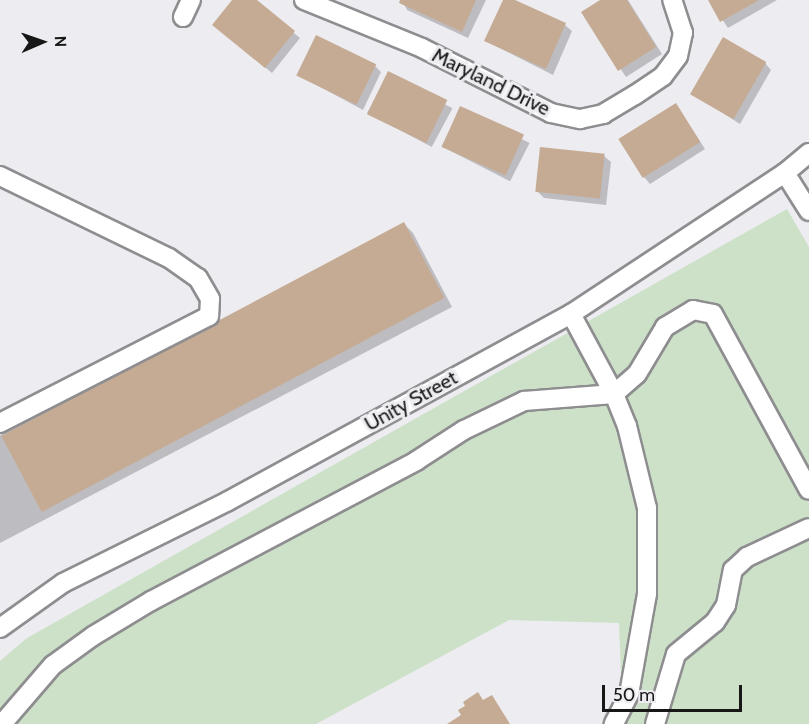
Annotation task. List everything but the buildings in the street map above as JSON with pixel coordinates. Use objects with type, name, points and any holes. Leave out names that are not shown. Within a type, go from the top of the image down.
[{"type":"street","name":"Maryland Drive","points":[[304,0],[422,48],[551,113],[580,119],[603,114],[668,69],[678,56],[683,33],[672,0]]},
{"type":"street","name":"Unity Street","points":[[0,628],[63,583],[228,501],[571,314],[785,173],[809,153]]},
{"type":"street","points":[[785,173],[809,211]]},
{"type":"street","points":[[0,176],[168,258],[198,279],[210,299],[208,316],[0,423]]},
{"type":"street","points":[[2,724],[53,665],[93,636],[151,601],[416,461],[464,430],[524,401],[614,394],[637,374],[656,338],[673,319],[693,310],[707,310],[724,330],[809,490]]},
{"type":"street","points":[[571,314],[614,394],[638,462],[647,508],[647,583],[629,694],[615,724]]},
{"type":"street","points":[[655,724],[676,654],[715,622],[726,605],[734,570],[747,557],[809,528]]},
{"type":"green space","points":[[787,209],[809,247],[809,724],[623,724],[619,623],[509,620],[316,724],[0,724],[0,661],[27,638]]}]
